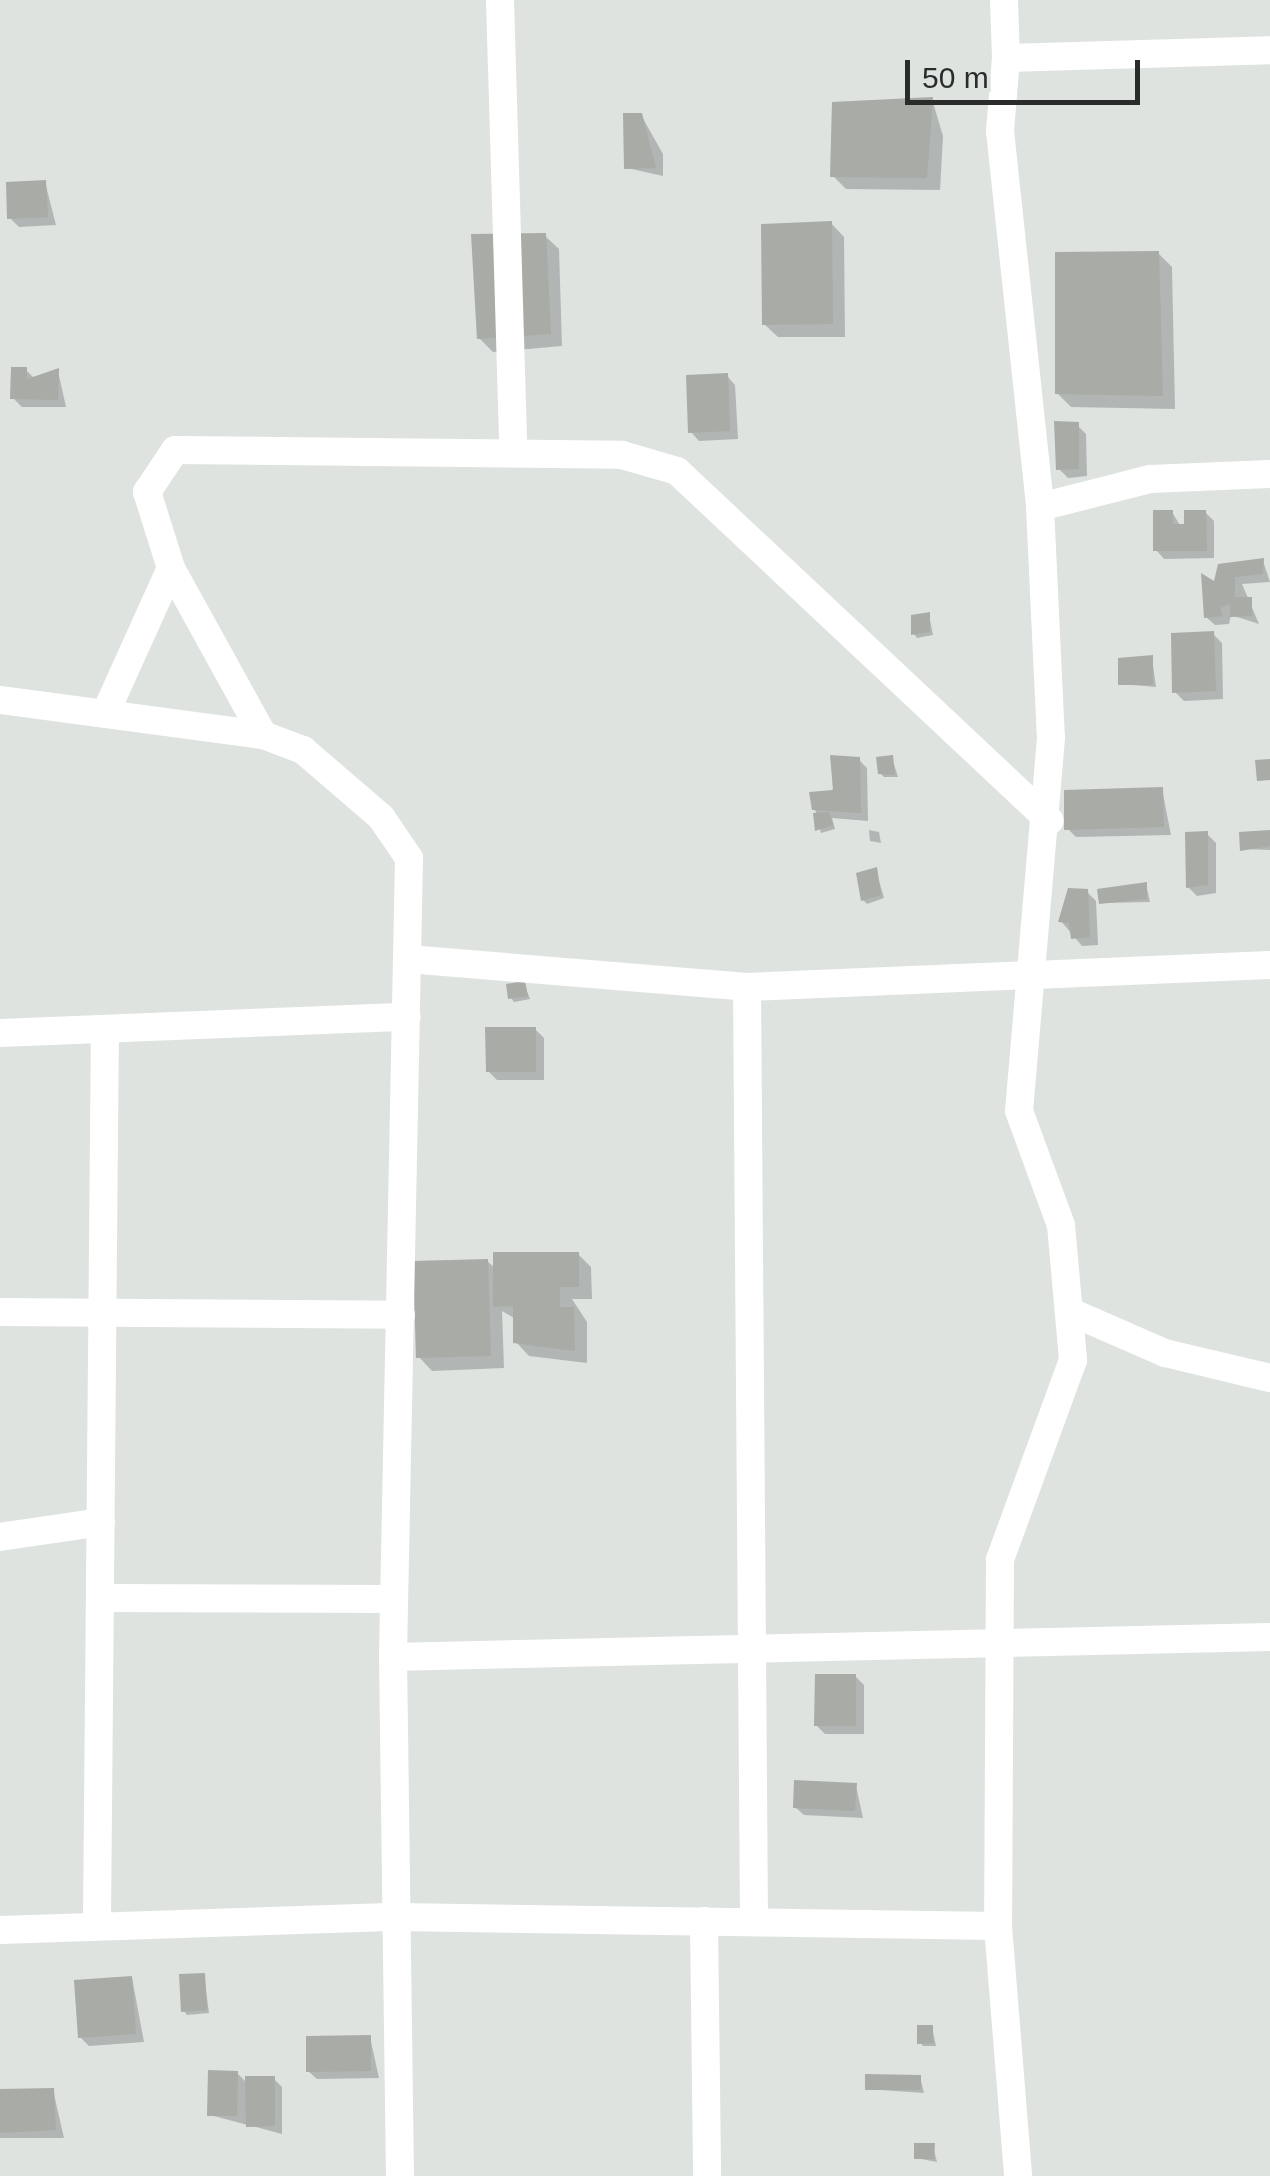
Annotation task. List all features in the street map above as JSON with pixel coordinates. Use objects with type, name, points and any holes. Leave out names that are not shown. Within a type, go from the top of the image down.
[{"type":"street","points":[[500,0],[513,450]]},
{"type":"street","points":[[1004,0],[1006,58],[1000,131],[1040,507],[1050,821],[1028,931],[1034,970],[1019,1111],[1061,1225],[1074,1360],[1000,1560],[996,1650],[998,1926],[1018,2176]]},
{"type":"street","points":[[1006,58],[1270,50]]},
{"type":"street","points":[[263,736],[171,568],[147,492],[175,450],[513,450],[645,458],[677,471],[1050,821]]},
{"type":"street","points":[[1040,507],[1150,480],[1270,474]]},
{"type":"street","points":[[105,714],[171,568]]},
{"type":"street","points":[[0,700],[263,736],[303,750],[381,817],[409,858],[393,1656],[400,2176]]},
{"type":"street","points":[[408,960],[746,987],[1034,970],[1270,966]]},
{"type":"street","points":[[746,987],[756,1652],[754,1922]]},
{"type":"street","points":[[0,1033],[408,1016]]},
{"type":"street","points":[[97,1920],[104,1029]]},
{"type":"street","points":[[0,1312],[400,1316]]},
{"type":"street","points":[[1070,1312],[1166,1353],[1270,1378]]},
{"type":"street","points":[[0,1537],[101,1522]]},
{"type":"street","points":[[100,1598],[394,1599]]},
{"type":"street","points":[[393,1656],[996,1650],[1270,1638]]},
{"type":"street","points":[[0,1930],[97,1920],[396,1917],[998,1926]]},
{"type":"street","points":[[704,1921],[707,2176]]},
{"type":"building","points":[[933,97],[927,178],[830,177],[832,102]]},
{"type":"building","points":[[623,113],[642,113],[656,168],[624,169]]},
{"type":"building","points":[[46,180],[48,217],[7,219],[6,182]]},
{"type":"building","points":[[832,221],[833,324],[762,325],[761,224]]},
{"type":"building","points":[[546,233],[551,334],[477,339],[471,234]]},
{"type":"building","points":[[1159,251],[1163,396],[1055,394],[1055,252]]},
{"type":"building","points":[[11,367],[27,367],[27,379],[59,368],[58,400],[10,399]]},
{"type":"building","points":[[728,373],[730,431],[688,433],[686,375]]},
{"type":"building","points":[[1054,421],[1079,422],[1079,469],[1056,470]]},
{"type":"building","points":[[1153,510],[1173,510],[1173,524],[1184,524],[1184,510],[1206,510],[1207,551],[1153,551]]},
{"type":"building","points":[[1264,558],[1263,574],[1235,577],[1235,597],[1252,597],[1252,616],[1230,617],[1230,604],[1220,608],[1223,616],[1204,618],[1201,573],[1214,581],[1218,564]]},
{"type":"building","points":[[930,612],[930,632],[911,635],[911,615]]},
{"type":"building","points":[[1214,631],[1216,691],[1172,693],[1171,633]]},
{"type":"building","points":[[1153,655],[1153,685],[1118,685],[1118,658]]},
{"type":"building","points":[[830,755],[860,757],[861,813],[812,810],[809,792],[833,790]]},
{"type":"building","points":[[893,755],[895,775],[878,774],[876,757]]},
{"type":"building","points":[[1270,759],[1270,780],[1257,781],[1255,760]]},
{"type":"building","points":[[1163,787],[1164,827],[1064,830],[1064,790]]},
{"type":"building","points":[[829,812],[833,825],[815,831],[813,813]]},
{"type":"building","points":[[1270,830],[1270,846],[1240,851],[1239,832]]},
{"type":"building","points":[[1208,831],[1208,885],[1186,888],[1185,832]]},
{"type":"building","points":[[877,867],[881,895],[861,901],[856,873]]},
{"type":"building","points":[[1147,882],[1147,899],[1099,904],[1097,889]]},
{"type":"building","points":[[1068,888],[1088,889],[1090,937],[1071,939],[1069,923],[1058,922]]},
{"type":"building","points":[[525,981],[528,996],[508,999],[506,984]]},
{"type":"building","points":[[485,1027],[536,1027],[536,1072],[486,1072]]},
{"type":"building","points":[[493,1252],[579,1252],[579,1287],[560,1287],[560,1307],[574,1307],[575,1351],[513,1343],[513,1306],[493,1307]]},
{"type":"building","points":[[488,1259],[491,1356],[416,1358],[413,1261]]},
{"type":"building","points":[[815,1674],[856,1674],[856,1726],[814,1726]]},
{"type":"building","points":[[794,1780],[857,1783],[855,1811],[793,1808]]},
{"type":"building","points":[[205,1973],[207,2010],[181,2012],[179,1974]]},
{"type":"building","points":[[132,1976],[136,2034],[78,2038],[74,1980]]},
{"type":"building","points":[[917,2025],[933,2025],[933,2043],[917,2044]]},
{"type":"building","points":[[371,2035],[371,2071],[306,2072],[306,2036]]},
{"type":"building","points":[[208,2070],[238,2071],[237,2116],[207,2116]]},
{"type":"building","points":[[865,2074],[921,2075],[921,2090],[865,2090]]},
{"type":"building","points":[[245,2076],[275,2076],[275,2126],[246,2127]]},
{"type":"building","points":[[54,2088],[56,2130],[0,2133],[0,2089]]},
{"type":"building","points":[[914,2143],[935,2143],[934,2159],[914,2159]]}]
